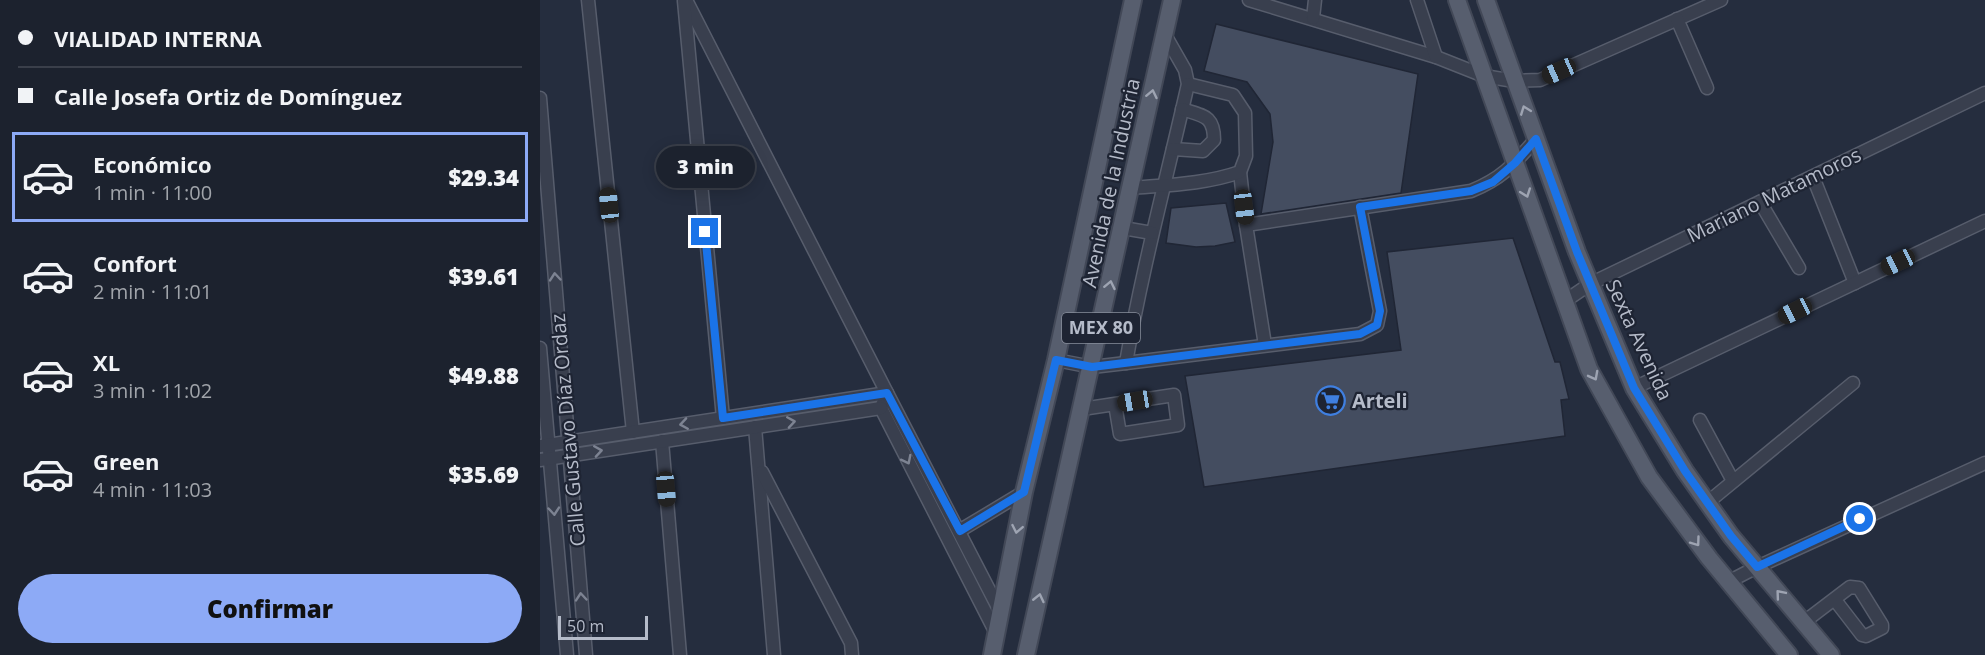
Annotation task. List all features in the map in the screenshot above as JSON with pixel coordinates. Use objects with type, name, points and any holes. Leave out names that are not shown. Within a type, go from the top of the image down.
[{"type":"main road","name":"Avenida de la Industria","points":[[992,655],[1024,492],[1056,360],[1133,0]]},
{"type":"main road","name":"Avenida de la Industria","points":[[1026,655],[1132,188],[1172,0]]},
{"type":"main road","points":[[1457,0],[1590,369],[1649,477],[1784,653]]},
{"type":"main road","name":"Sexta Avenida","points":[[1486,0],[1590,284],[1634,388],[1685,471],[1731,536],[1831,655]]},
{"type":"street","points":[[588,0],[633,432]]},
{"type":"street","points":[[685,0],[723,418]]},
{"type":"street","points":[[685,0],[1001,613]]},
{"type":"street","points":[[1248,0],[1436,57],[1484,76],[1514,81],[1540,80],[1677,19],[1694,5],[1721,0]]},
{"type":"street","points":[[1313,18],[1315,0]]},
{"type":"street","points":[[1417,0],[1436,57]]},
{"type":"street","points":[[1677,19],[1707,88]]},
{"type":"street","points":[[1126,363],[1152,233],[1188,84],[1185,70],[1165,35]]},
{"type":"street","points":[[1188,84],[1233,95],[1245,113],[1246,156],[1240,172],[1265,345]]},
{"type":"street","name":"Mariano Matamoros","points":[[1565,301],[1590,284],[1985,93]]},
{"type":"street","name":"Calle Gustavo Díaz Ordaz","points":[[540,98],[544,206],[570,456],[586,655]]},
{"type":"street","points":[[1173,149],[1203,151],[1214,140],[1214,127],[1208,118],[1182,109]]},
{"type":"street","points":[[1246,225],[1471,191],[1493,182],[1515,163],[1536,139]]},
{"type":"street","points":[[1132,188],[1165,186],[1227,177],[1240,172]]},
{"type":"street","points":[[1813,177],[1855,283]]},
{"type":"street","points":[[1760,202],[1799,268]]},
{"type":"street","points":[[1056,360],[1092,367],[1360,334],[1377,325],[1380,311],[1360,207]]},
{"type":"street","points":[[1634,388],[1985,221]]},
{"type":"street","points":[[1122,228],[1152,233]]},
{"type":"street","name":"Calle Gustavo Díaz Ordaz","points":[[540,348],[545,459],[567,655]]},
{"type":"street","points":[[1707,502],[1853,383]]},
{"type":"street","points":[[887,393],[881,408],[996,633]]},
{"type":"street","points":[[544,445],[887,393]]},
{"type":"street","points":[[1082,409],[1174,395],[1178,425],[1119,434],[1115,404]]},
{"type":"street","points":[[545,459],[881,408]]},
{"type":"street","points":[[739,416],[740,430]]},
{"type":"street","points":[[1700,420],[1733,482]]},
{"type":"street","points":[[755,428],[774,655]]},
{"type":"street","points":[[662,441],[680,655]]},
{"type":"street","points":[[1728,582],[1985,463]]},
{"type":"street","points":[[758,465],[851,643],[852,655]]},
{"type":"street","points":[[960,531],[1024,492]]},
{"type":"street","points":[[1804,622],[1835,600]]},
{"type":"building","points":[[1216,24],[1418,74],[1401,193],[1261,214],[1273,142],[1270,114],[1247,82],[1204,71]]},
{"type":"building","points":[[1226,203],[1235,242],[1196,247],[1166,243],[1171,208]]},
{"type":"building","points":[[1513,238],[1555,362],[1560,362],[1569,399],[1561,400],[1565,436],[1204,487],[1185,376],[1401,350],[1387,252]]},
{"type":"place","name":"Arteli","points":[[1331,401]]},
{"type":"route","points":[[705,232],[723,418],[887,393],[960,531],[1024,492],[1056,360],[1092,367],[1360,334],[1377,325],[1380,311],[1360,207],[1471,191],[1493,182],[1515,163],[1536,139],[1577,252],[1634,388],[1685,471],[1731,536],[1757,567],[1860,519]]}]
